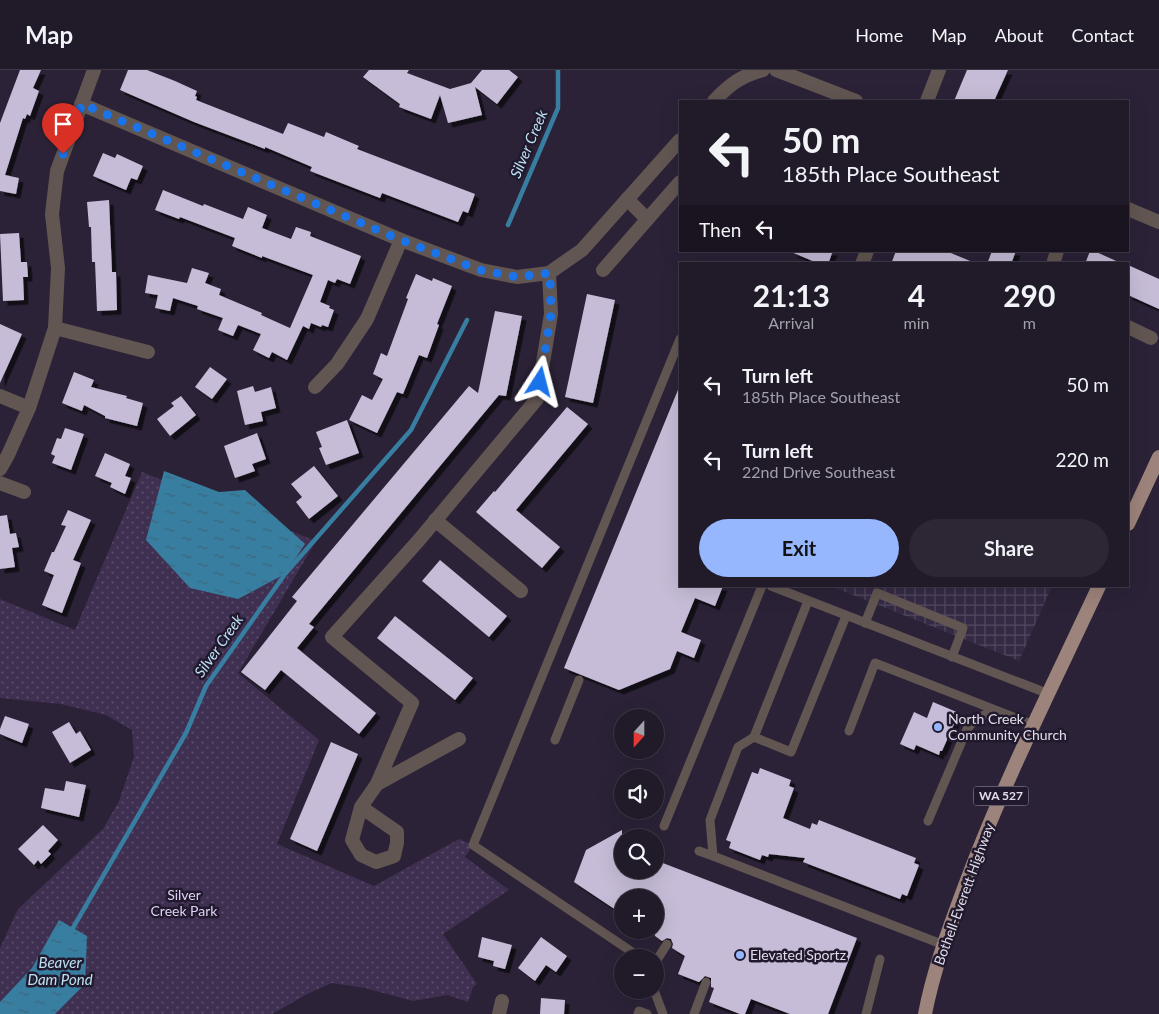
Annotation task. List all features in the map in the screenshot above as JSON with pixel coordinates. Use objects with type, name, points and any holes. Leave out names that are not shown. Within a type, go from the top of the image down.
[{"type":"main road","points":[[1129,522],[1159,458]]},
{"type":"main road","name":"Bothell-Everett Highway","points":[[925,1014],[944,945],[975,856],[1099,587]]},
{"type":"street","points":[[0,469],[29,408],[55,328],[58,268],[52,214],[57,171],[94,70]]},
{"type":"street","points":[[722,98],[744,75],[763,70]]},
{"type":"street","points":[[776,70],[853,100]]},
{"type":"street","points":[[927,100],[939,70]]},
{"type":"street","points":[[82,104],[401,240],[480,270],[517,277],[550,273],[582,250],[679,141]]},
{"type":"street","points":[[604,270],[679,183]]},
{"type":"street","points":[[628,199],[647,219]]},
{"type":"street","points":[[1129,209],[1159,222]]},
{"type":"street","points":[[315,387],[336,364],[368,319],[401,240]]},
{"type":"street","points":[[361,807],[377,784],[412,703],[332,637],[436,520],[537,399],[551,314],[550,273]]},
{"type":"street","points":[[1129,327],[1151,338]]},
{"type":"street","points":[[55,328],[148,352]]},
{"type":"street","points":[[0,396],[29,408]]},
{"type":"street","points":[[0,483],[24,492]]},
{"type":"street","points":[[436,520],[521,591]]},
{"type":"street","points":[[377,784],[458,739]]},
{"type":"lane","points":[[628,949],[473,845],[679,341]]},
{"type":"lane","points":[[664,826],[762,587]]},
{"type":"lane","points":[[773,587],[1049,694]]},
{"type":"lane","points":[[865,623],[877,593],[964,628],[952,657]]},
{"type":"lane","points":[[713,856],[710,820],[738,747],[754,737],[808,601]]},
{"type":"lane","points":[[754,737],[792,752],[846,616]]},
{"type":"lane","points":[[849,731],[875,663],[1034,725]]},
{"type":"lane","points":[[555,740],[579,680]]},
{"type":"lane","points":[[928,821],[967,729],[973,721],[981,716],[998,710]]},
{"type":"lane","points":[[699,851],[944,945]]},
{"type":"lane","points":[[664,949],[667,944]]},
{"type":"lane","points":[[866,1014],[880,958]]},
{"type":"lane","points":[[694,1014],[706,982]]},
{"type":"lane","points":[[657,999],[663,1014]]},
{"type":"lane","points":[[638,1014],[639,1011],[647,1014]]},
{"type":"shaded area","points":[[833,587],[1052,587],[1019,661]]},
{"type":"green space","name":"Silver Creek Park","points":[[142,472],[316,541],[238,673],[319,740],[277,844],[374,886],[459,839],[473,845],[465,857],[509,890],[443,934],[477,984],[473,987],[468,1002],[447,995],[413,1001],[365,988],[332,983],[309,993],[272,1014],[0,1014],[0,948],[18,909],[103,829],[119,801],[134,757],[132,730],[106,715],[61,704],[0,698],[0,599],[75,630]]},
{"type":"water","points":[[164,471],[219,492],[245,490],[305,544],[285,574],[238,599],[190,588],[146,540]]},
{"type":"water","name":"Beaver Dam Pond","points":[[59,920],[87,936],[85,984],[55,1014],[0,1014],[0,1002],[32,968]]},
{"type":"building","points":[[20,70],[41,70],[33,88],[39,91],[30,116],[27,114],[25,119],[23,118],[5,175],[19,178],[16,194],[0,191],[0,123]]},
{"type":"building","points":[[128,70],[147,70],[175,81],[197,91],[196,100],[283,134],[288,123],[324,137],[326,132],[359,146],[357,149],[475,194],[468,213],[463,211],[458,222],[382,193],[380,198],[310,171],[312,167],[265,147],[265,149],[194,122],[120,90]]},
{"type":"building","points":[[369,70],[409,70],[407,73],[450,89],[471,83],[482,70],[509,70],[518,77],[497,104],[475,87],[482,115],[448,123],[440,95],[431,119],[399,107],[400,104],[363,77]]},
{"type":"building","points":[[967,70],[1008,70],[994,100],[954,100]]},
{"type":"building","points":[[103,153],[115,158],[117,154],[143,166],[137,180],[131,178],[126,190],[93,176]]},
{"type":"building","points":[[163,190],[243,219],[248,207],[267,215],[262,228],[291,239],[296,227],[311,232],[310,236],[361,256],[350,284],[337,279],[335,283],[328,280],[320,302],[334,310],[328,327],[322,325],[321,327],[311,323],[309,329],[303,326],[287,360],[272,352],[269,358],[253,350],[261,334],[238,325],[233,336],[218,330],[223,318],[197,309],[198,306],[173,298],[170,311],[155,308],[158,295],[145,293],[148,275],[187,283],[192,268],[209,273],[205,283],[221,289],[219,295],[262,313],[261,315],[290,328],[313,275],[232,246],[235,238],[180,217],[179,219],[155,210]]},
{"type":"building","points":[[109,200],[112,272],[116,272],[117,310],[97,311],[95,262],[92,262],[91,227],[89,227],[87,202]]},
{"type":"building","points":[[19,233],[21,262],[27,262],[28,277],[23,277],[24,300],[3,301],[0,234]]},
{"type":"building","points":[[791,252],[833,252],[829,262],[815,262]]},
{"type":"building","points":[[896,252],[948,252],[973,262],[892,262]]},
{"type":"building","points":[[992,252],[1016,252],[1012,262],[988,262]]},
{"type":"building","points":[[1090,252],[1096,252],[1119,262],[1086,262]]},
{"type":"building","points":[[1129,265],[1159,279],[1159,309],[1129,295]]},
{"type":"building","points":[[416,274],[432,281],[433,278],[452,286],[437,324],[439,325],[427,358],[419,355],[403,394],[397,392],[377,433],[349,420],[362,395],[372,400],[383,379],[373,374],[381,353],[387,356]]},
{"type":"building","points":[[587,294],[615,300],[593,403],[565,397]]},
{"type":"building","points":[[495,311],[522,316],[506,396],[499,395],[309,624],[314,627],[297,648],[376,713],[359,734],[281,670],[265,690],[241,672],[297,601],[292,597],[469,386],[478,393]]},
{"type":"building","points":[[0,324],[22,334],[0,383]]},
{"type":"building","points":[[210,367],[227,379],[212,399],[195,387]]},
{"type":"building","points":[[74,372],[94,380],[91,387],[127,396],[126,398],[143,403],[137,426],[105,418],[105,416],[84,405],[82,411],[62,403]]},
{"type":"building","points":[[253,386],[255,392],[271,387],[276,408],[261,412],[263,421],[245,425],[237,391]]},
{"type":"building","points":[[679,387],[679,587],[723,587],[715,606],[695,598],[681,632],[701,640],[694,658],[677,651],[670,669],[619,690],[564,668]]},
{"type":"building","points":[[181,396],[196,415],[170,436],[157,419],[174,406],[171,403]]},
{"type":"building","points":[[567,407],[588,424],[516,510],[560,547],[542,568],[476,512]]},
{"type":"building","points":[[347,420],[359,453],[326,465],[319,448],[322,447],[316,432]]},
{"type":"building","points":[[65,428],[84,434],[71,470],[52,463],[55,456],[51,454],[57,438],[61,439]]},
{"type":"building","points":[[257,433],[266,459],[252,464],[255,471],[235,478],[224,446]]},
{"type":"building","points":[[105,453],[130,464],[125,476],[131,478],[125,494],[110,487],[112,483],[95,476]]},
{"type":"building","points":[[314,466],[338,496],[309,519],[296,502],[302,497],[291,484]]},
{"type":"building","points":[[68,510],[91,520],[73,560],[81,563],[62,613],[42,605],[54,575],[44,571],[66,526],[61,525]]},
{"type":"building","points":[[7,515],[10,534],[16,533],[19,547],[12,548],[15,567],[0,569],[0,516]]},
{"type":"building","points":[[440,560],[507,616],[489,637],[422,581]]},
{"type":"building","points":[[395,616],[473,678],[455,700],[377,638]]},
{"type":"building","name":"North Creek Community Church","points":[[933,702],[959,713],[939,755],[916,745],[914,750],[900,744],[914,712],[927,718]]},
{"type":"building","points":[[5,716],[29,724],[22,743],[0,734]]},
{"type":"building","points":[[69,722],[76,734],[80,731],[91,750],[70,763],[52,732]]},
{"type":"building","points":[[331,742],[358,754],[317,851],[290,839]]},
{"type":"building","points":[[760,768],[791,780],[789,786],[794,788],[783,818],[810,829],[812,823],[817,825],[819,820],[916,858],[914,863],[919,865],[907,896],[902,894],[900,899],[803,862],[805,858],[769,854],[768,857],[762,855],[760,860],[729,848],[731,842],[726,840],[752,772],[758,774]]},
{"type":"building","points":[[66,781],[86,785],[79,817],[41,808],[45,788],[64,791]]},
{"type":"building","points":[[43,825],[58,840],[48,851],[51,854],[41,864],[38,860],[34,865],[18,849]]},
{"type":"building","points":[[614,834],[614,879],[664,879],[664,863],[857,938],[828,1014],[790,1014],[751,999],[745,1014],[740,1014],[709,1002],[714,988],[711,987],[711,978],[705,976],[699,982],[678,974],[685,956],[672,948],[671,939],[667,938],[662,941],[659,939],[664,939],[664,889],[614,889],[614,909],[574,882],[586,850]]},
{"type":"building","points":[[482,937],[512,945],[505,969],[493,966],[494,961],[478,957]]},
{"type":"building","points":[[541,937],[567,956],[556,972],[546,965],[535,981],[518,968]]},
{"type":"building","points":[[541,998],[565,1000],[564,1014],[540,1014]]},
{"type":"waterway","name":"Silver Creek","points":[[508,225],[558,108],[558,70]]},
{"type":"waterway","name":"Silver Creek","points":[[70,933],[186,733],[206,686],[285,574],[411,430],[467,320]]},
{"type":"place","name":"North Creek Community Church","points":[[938,727]]},
{"type":"place","name":"Elevated Sportz","points":[[740,955]]},
{"type":"route","points":[[63,154],[82,104],[401,240],[480,270],[517,277],[550,273],[551,314],[540,382]]}]
